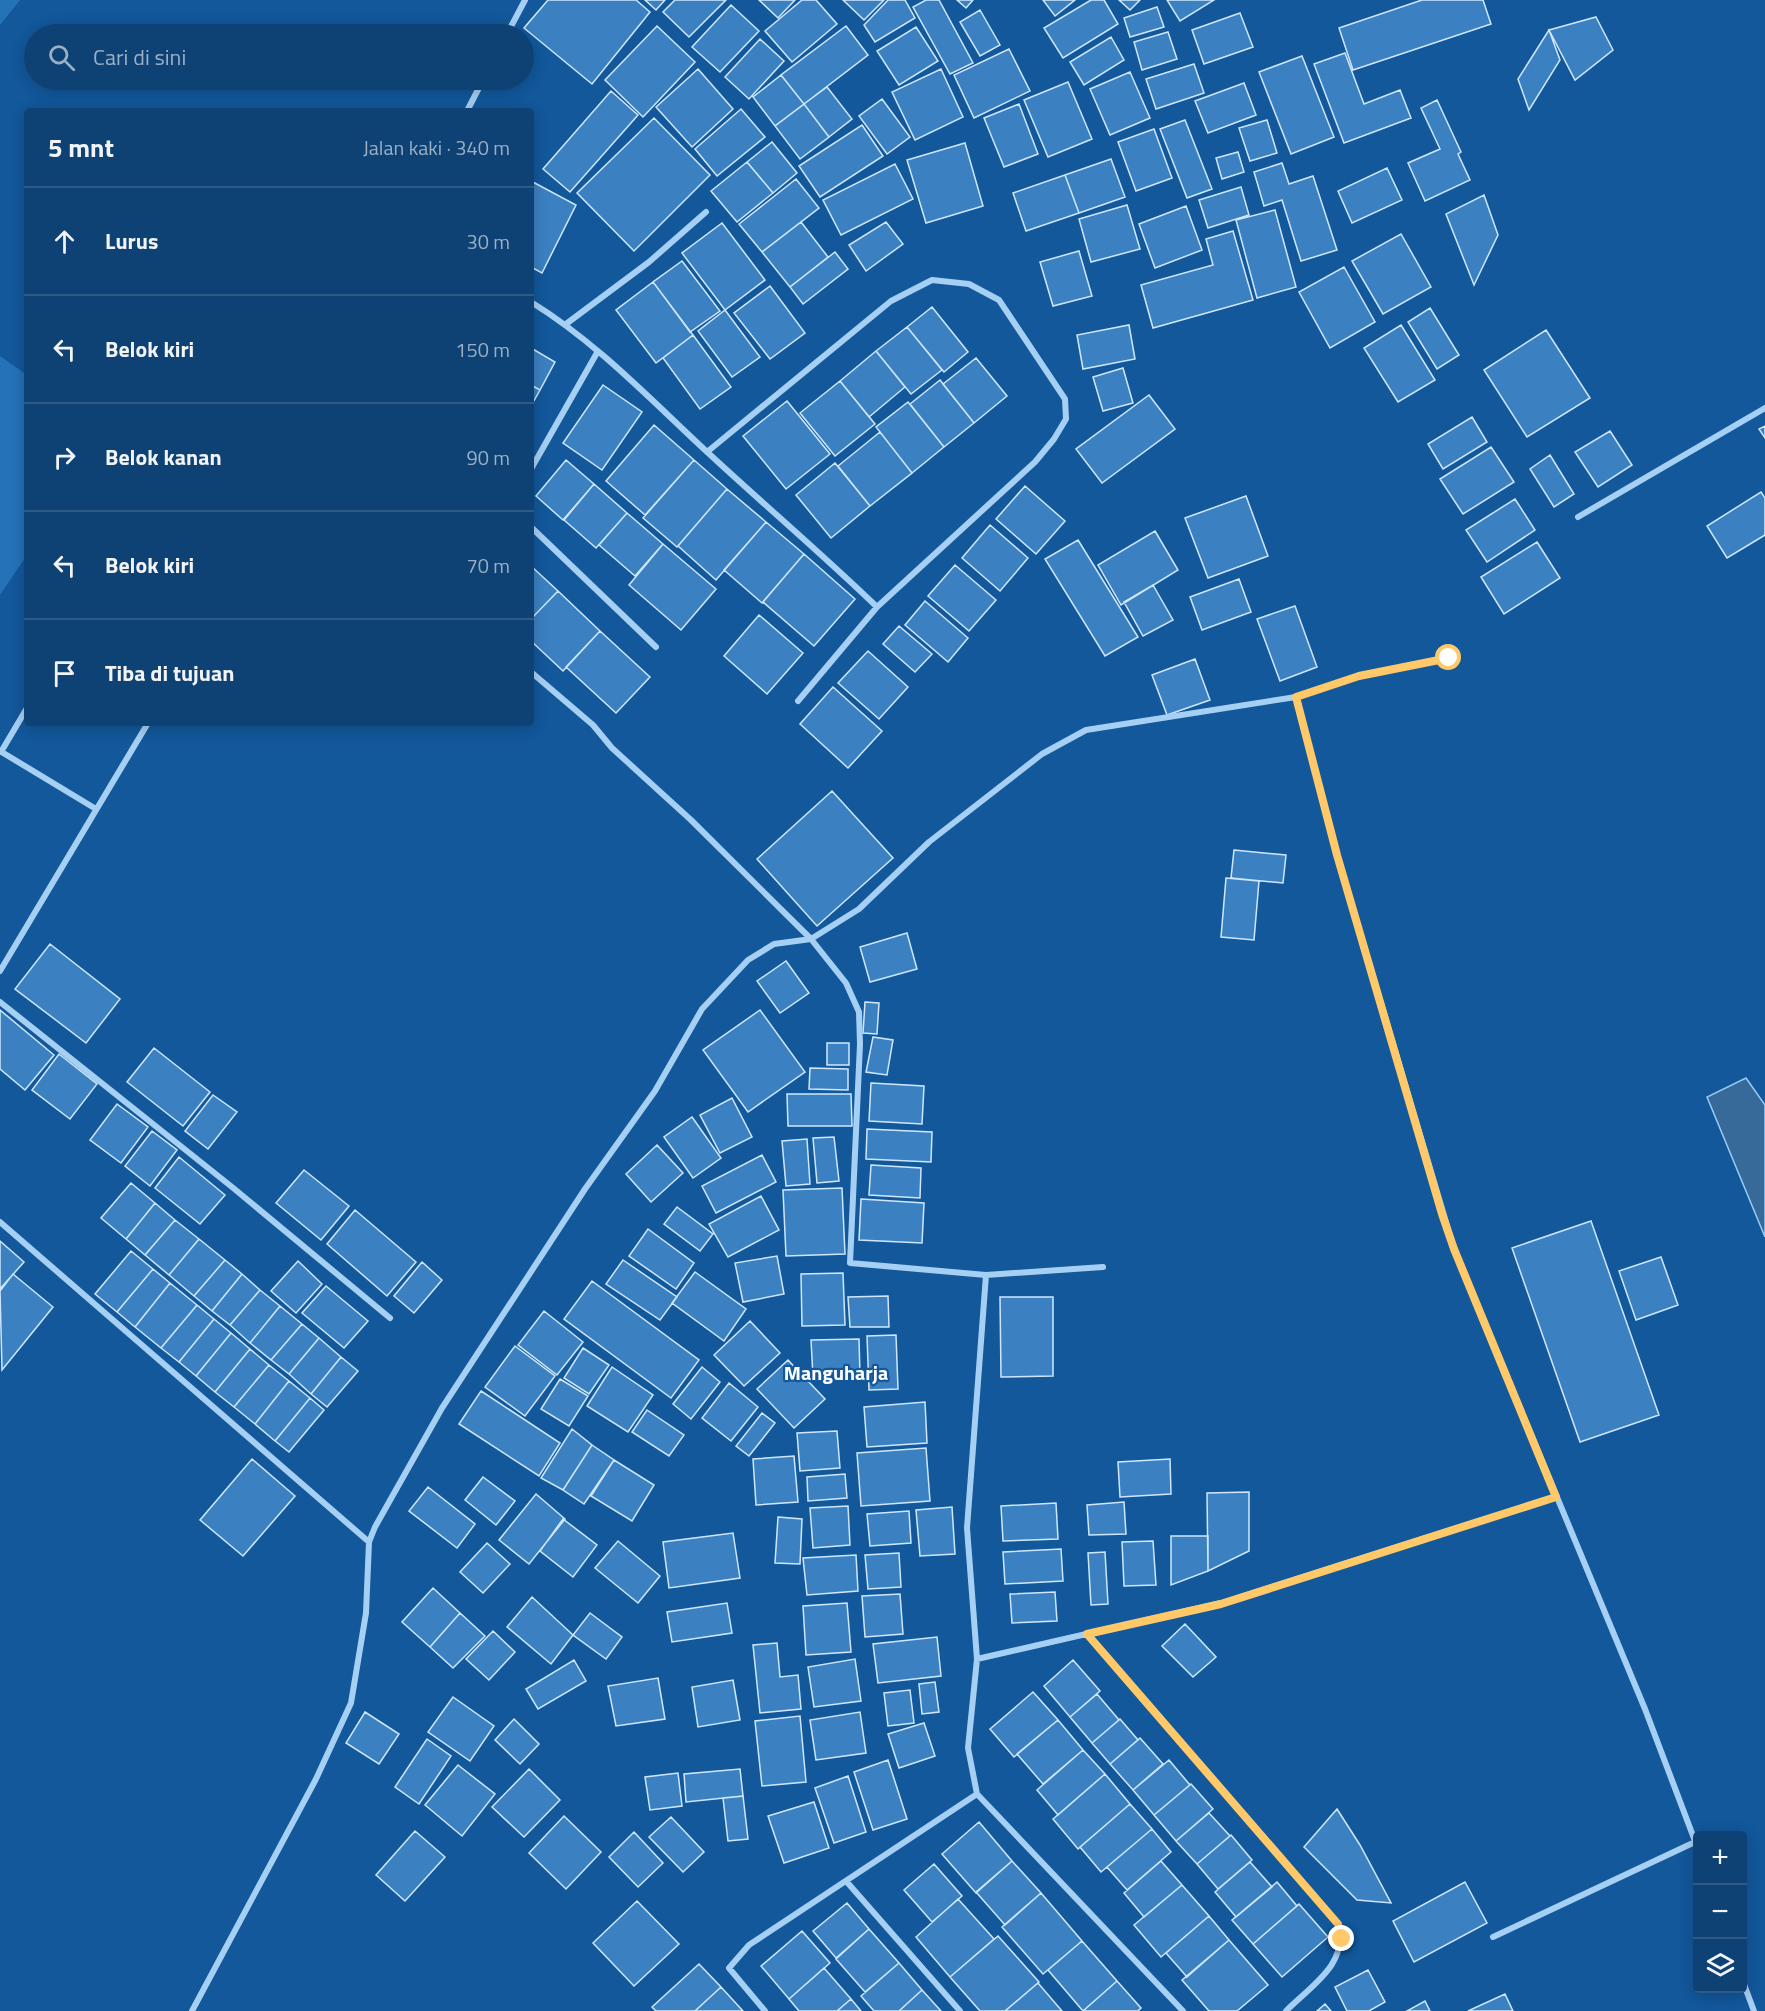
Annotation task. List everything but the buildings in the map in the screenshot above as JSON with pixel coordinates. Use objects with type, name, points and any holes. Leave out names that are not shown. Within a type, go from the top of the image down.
[{"type":"street","points":[[512,24],[525,0]]},
{"type":"street","points":[[469,108],[478,90]]},
{"type":"street","points":[[566,324],[649,262],[706,212]]},
{"type":"street","points":[[707,452],[891,301],[932,280],[969,284],[999,300],[1065,399],[1066,419],[1054,439],[1035,462],[877,607],[798,701]]},
{"type":"street","points":[[534,304],[566,324],[598,351],[808,541],[877,607]]},
{"type":"street","points":[[534,464],[598,351]]},
{"type":"street","points":[[1578,517],[1765,408]]},
{"type":"street","points":[[534,530],[656,647]]},
{"type":"street","points":[[192,2011],[316,1779],[351,1703],[366,1613],[369,1542],[442,1408],[585,1189],[655,1091],[702,1010],[748,960],[774,944],[812,939],[859,909],[928,842],[1034,760],[1086,730],[1296,697],[1359,676],[1449,658]]},
{"type":"street","points":[[534,675],[592,725],[612,747],[691,820],[812,939],[846,983],[859,1012],[860,1044],[850,1263],[986,1275],[1103,1267]]},
{"type":"street","points":[[1296,697],[1337,855],[1445,1222],[1645,1709],[1693,1837]]},
{"type":"street","points":[[24,713],[0,751],[96,808]]},
{"type":"street","points":[[0,971],[146,726]]},
{"type":"street","points":[[0,1002],[232,1187],[390,1318]]},
{"type":"street","points":[[0,1222],[369,1542]]},
{"type":"street","points":[[986,1275],[967,1528],[977,1659],[968,1748],[977,1794],[1183,2011]]},
{"type":"street","points":[[977,1659],[1221,1604],[1556,1497]]},
{"type":"street","points":[[1087,1634],[1338,1924],[1342,1939],[1333,1965],[1286,2011]]},
{"type":"street","points":[[765,2011],[729,1968],[749,1945],[977,1794]]},
{"type":"street","points":[[1494,1937],[1693,1843]]},
{"type":"street","points":[[846,1881],[960,2011]]},
{"type":"street","points":[[1747,1991],[1754,2011]]},
{"type":"shaded area","points":[[0,0],[20,0],[0,25]]},
{"type":"shaded area","points":[[0,356],[24,373],[24,559],[0,595]]},
{"type":"shaded area","points":[[1746,1078],[1765,1105],[1765,1237],[1707,1097]]},
{"type":"district","name":"Manguharja","points":[[836,1372]]},
{"type":"route","points":[[1342,1939],[1338,1924],[1087,1634],[1221,1604],[1556,1497],[1454,1249],[1442,1214],[1337,855],[1296,697],[1359,676],[1449,658]]}]
